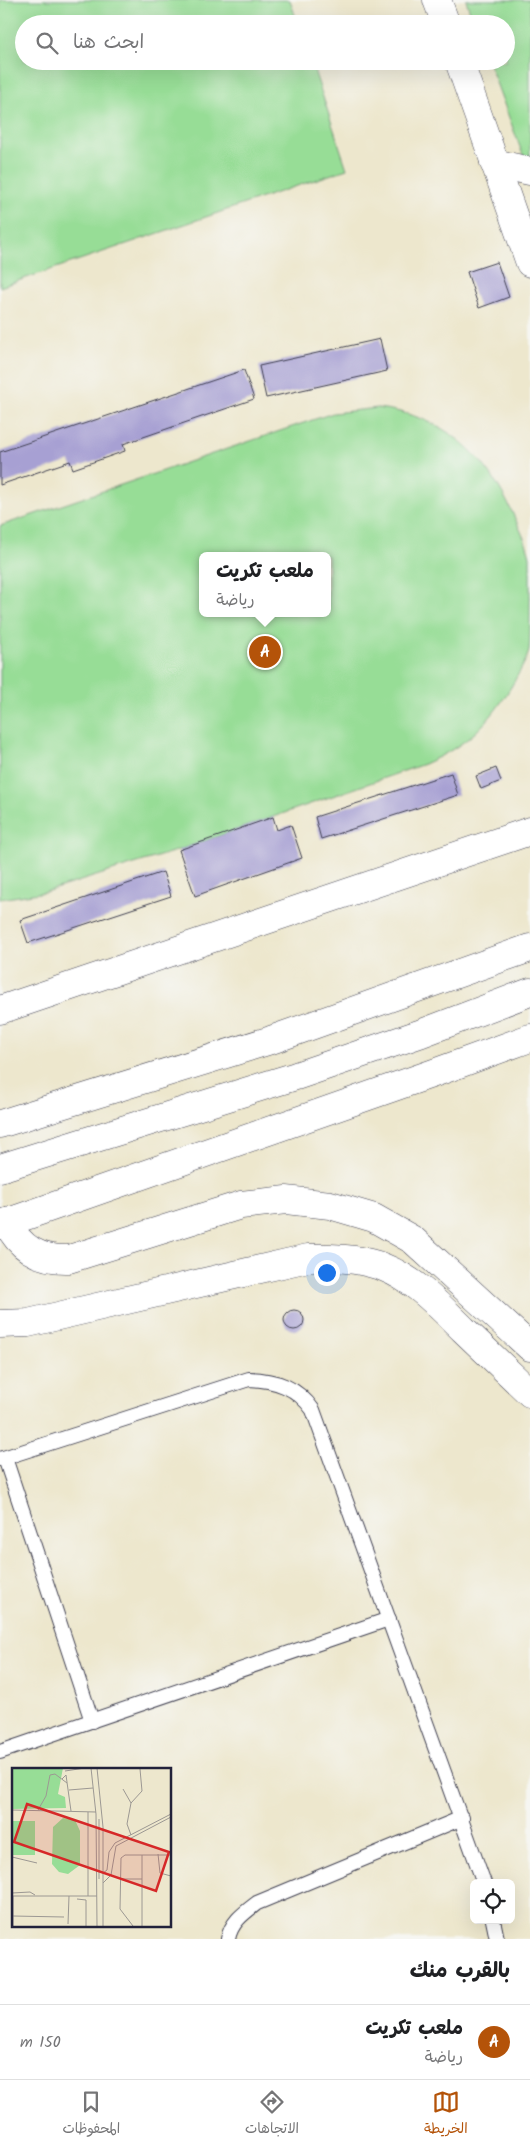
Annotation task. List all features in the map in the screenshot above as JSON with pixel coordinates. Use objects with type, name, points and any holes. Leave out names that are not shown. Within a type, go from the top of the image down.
[{"type":"street","points":[[437,0],[443,15]]},
{"type":"street","points":[[462,70],[530,263]]},
{"type":"street","points":[[494,163],[530,171]]},
{"type":"street","points":[[0,1010],[530,831]]},
{"type":"street","points":[[0,1124],[271,1040],[530,948]]},
{"type":"street","points":[[0,1168],[296,1076],[422,1033],[530,992]]},
{"type":"street","points":[[530,1038],[434,1074],[4,1223],[17,1239],[32,1252],[56,1259],[70,1259],[241,1205],[286,1200],[330,1205],[374,1218],[413,1240],[530,1347]]},
{"type":"street","points":[[0,1324],[28,1323],[308,1258],[334,1257],[359,1260],[384,1268],[406,1279],[427,1294],[530,1393]]},
{"type":"lane","points":[[92,1721],[2,1459],[249,1380],[280,1383],[306,1400],[313,1410],[483,1879]]},
{"type":"lane","points":[[0,1752],[389,1619]]},
{"type":"lane","points":[[228,1939],[230,1929],[239,1917],[257,1903],[462,1818]]},
{"type":"lane","points":[[494,1924],[497,1939]]},
{"type":"green space","points":[[0,0],[290,0],[295,15],[15,15],[15,70],[314,70],[347,169],[0,287]]},
{"type":"green space","points":[[466,0],[530,0],[530,174],[491,70],[515,70],[515,15],[471,15]]},
{"type":"green space","points":[[378,408],[402,412],[443,429],[461,442],[490,473],[502,493],[523,535],[530,557],[529,651],[505,697],[487,721],[465,741],[440,757],[179,850],[45,892],[0,899],[0,526],[333,413]]},
{"type":"building","points":[[497,262],[509,297],[479,308],[467,272]]},
{"type":"building","points":[[380,339],[387,371],[266,398],[259,366]]},
{"type":"building","points":[[244,370],[254,399],[123,444],[125,451],[73,469],[70,461],[0,485],[0,452]]},
{"type":"building","points":[[496,768],[501,781],[481,789],[476,776]]},
{"type":"building","points":[[451,773],[458,795],[321,839],[315,817]]},
{"type":"building","points":[[273,817],[277,830],[291,825],[302,858],[195,896],[179,850]]},
{"type":"building","points":[[163,872],[171,896],[28,943],[20,920]]},
{"type":"building","points":[[294,1310],[301,1313],[304,1320],[301,1327],[294,1330],[287,1327],[284,1320],[287,1313]]},
{"type":"place","name":"ملعب تكريت","points":[[265,652]]}]
